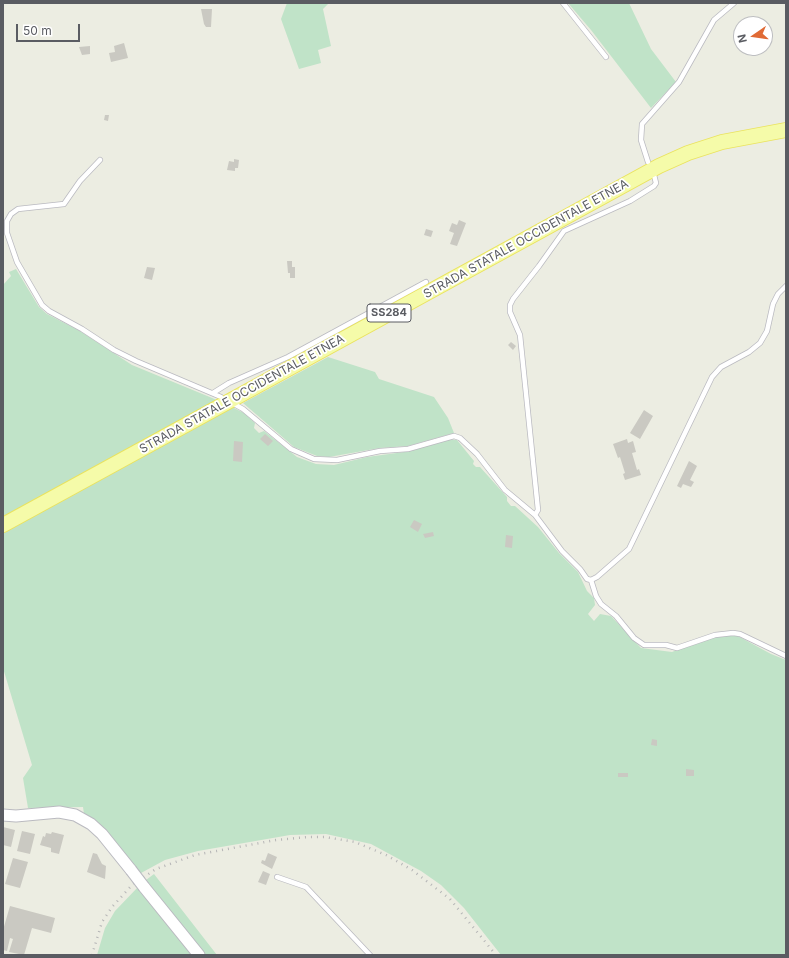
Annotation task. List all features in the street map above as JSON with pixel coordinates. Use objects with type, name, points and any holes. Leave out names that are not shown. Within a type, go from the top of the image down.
[{"type":"main road","name":"STRADA STATALE OCCIDENTALE ETNEA","points":[[3,524],[659,166],[688,153],[722,142],[786,130]]},
{"type":"street","points":[[3,815],[16,816],[59,812],[75,815],[91,824],[102,834],[199,955]]},
{"type":"lane","points":[[563,3],[606,57]]},
{"type":"lane","points":[[648,162],[641,140],[642,124],[679,82],[714,20],[734,3]]},
{"type":"lane","points":[[100,160],[80,181],[64,204],[18,209],[11,214],[8,221],[7,233],[17,262],[42,305],[49,311],[82,329],[114,350],[136,361],[221,397]]},
{"type":"lane","points":[[535,515],[538,510],[520,335],[510,312],[510,305],[564,231],[630,201],[654,186],[656,183],[654,175]]},
{"type":"lane","points":[[213,393],[229,383],[288,357],[426,282]]},
{"type":"lane","points":[[591,580],[597,577],[629,549],[712,377],[721,366],[749,352],[760,343],[767,331],[773,304],[778,294],[786,286]]},
{"type":"lane","points":[[234,404],[244,409],[291,449],[314,460],[337,460],[380,451],[408,449],[454,436],[460,438],[477,454],[505,490],[535,515],[562,552],[580,569],[587,579],[591,580],[596,596],[601,604],[616,616],[634,638],[644,645],[666,645],[677,648],[715,635],[732,633],[740,634],[786,656]]},
{"type":"lane","points":[[277,877],[306,887],[370,955]]},
{"type":"green space","points":[[287,3],[329,3],[323,9],[331,46],[318,50],[321,63],[299,69],[281,19]]},
{"type":"green space","points":[[568,3],[629,3],[651,49],[676,82],[651,108],[591,30]]},
{"type":"green space","points":[[16,269],[39,307],[47,314],[80,331],[132,365],[217,400],[3,517],[3,285],[11,276],[9,272]]},
{"type":"green space","points":[[328,357],[375,372],[379,379],[434,397],[448,418],[454,433],[408,446],[380,448],[329,457],[317,456],[294,447],[243,403]]},
{"type":"green space","points":[[232,407],[244,413],[255,423],[254,428],[259,433],[264,431],[297,457],[316,464],[334,465],[367,457],[404,452],[435,444],[444,439],[457,440],[474,461],[473,464],[476,467],[480,467],[507,497],[507,501],[511,506],[515,506],[538,527],[559,553],[578,572],[587,591],[594,598],[595,605],[588,614],[594,621],[600,614],[611,616],[641,648],[672,652],[699,641],[725,635],[736,635],[771,654],[786,660],[786,955],[501,955],[464,908],[441,885],[421,871],[371,844],[326,834],[290,835],[198,851],[165,860],[141,873],[104,831],[84,814],[83,807],[28,808],[23,778],[32,765],[3,668],[3,533]]},
{"type":"green space","points":[[154,874],[217,955],[204,955],[146,880]]},
{"type":"green space","points":[[138,887],[194,955],[97,955],[105,928],[115,911]]},
{"type":"building","points":[[201,9],[212,9],[211,27],[206,27],[204,24]]},
{"type":"building","points":[[124,43],[128,58],[111,62],[109,53],[115,52],[114,46]]},
{"type":"building","points":[[90,46],[90,54],[82,55],[79,47]]},
{"type":"building","points":[[105,115],[109,115],[108,121],[104,120]]},
{"type":"building","points":[[234,159],[239,160],[238,168],[235,168],[235,171],[227,170],[229,161],[234,162]]},
{"type":"building","points":[[459,220],[466,223],[457,246],[450,244],[454,233],[449,231],[452,223],[457,225]]},
{"type":"building","points":[[426,229],[433,231],[431,237],[424,235]]},
{"type":"building","points":[[287,261],[292,261],[292,267],[295,267],[295,278],[290,278]]},
{"type":"building","points":[[147,267],[155,268],[152,280],[144,278]]},
{"type":"building","points":[[511,342],[516,346],[513,350],[508,345]]},
{"type":"building","points":[[644,410],[653,416],[640,439],[630,433]]},
{"type":"building","points":[[265,434],[273,441],[268,446],[260,439]]},
{"type":"building","points":[[627,439],[628,443],[633,441],[636,452],[632,453],[637,470],[639,469],[641,475],[625,480],[623,474],[625,473],[620,457],[618,458],[613,444]]},
{"type":"building","points":[[234,441],[243,442],[242,462],[233,461]]},
{"type":"building","points":[[689,461],[697,466],[690,480],[694,482],[691,487],[683,484],[681,488],[677,486]]},
{"type":"building","points":[[414,520],[422,524],[418,532],[410,527]]},
{"type":"building","points":[[433,532],[434,536],[425,538],[423,534]]},
{"type":"building","points":[[506,535],[513,536],[512,548],[505,547]]},
{"type":"building","points":[[652,739],[657,740],[657,746],[651,745]]},
{"type":"building","points":[[686,769],[694,770],[694,776],[686,776]]},
{"type":"building","points":[[618,773],[628,773],[628,777],[618,777]]},
{"type":"building","points":[[3,827],[15,830],[11,847],[3,845]]},
{"type":"building","points":[[22,831],[35,834],[30,854],[17,851]]},
{"type":"building","points":[[52,832],[64,835],[59,854],[51,852],[51,848],[40,845],[43,836],[45,837],[46,833],[51,834]]},
{"type":"building","points":[[93,853],[97,854],[102,864],[106,866],[105,879],[87,872]]},
{"type":"building","points":[[268,853],[277,857],[272,869],[261,863],[262,860],[265,861]]},
{"type":"building","points":[[13,858],[28,862],[20,888],[5,884]]},
{"type":"building","points":[[263,871],[270,874],[266,885],[258,882]]},
{"type":"building","points":[[10,906],[55,918],[51,933],[32,928],[24,955],[9,952],[13,939],[10,938],[7,951],[3,950],[3,930]]},
{"type":"railway","points":[[92,955],[102,922],[112,907],[133,884],[156,869],[195,855],[276,840],[308,837],[325,837],[355,842],[386,855],[412,870],[450,899],[496,955]]}]
